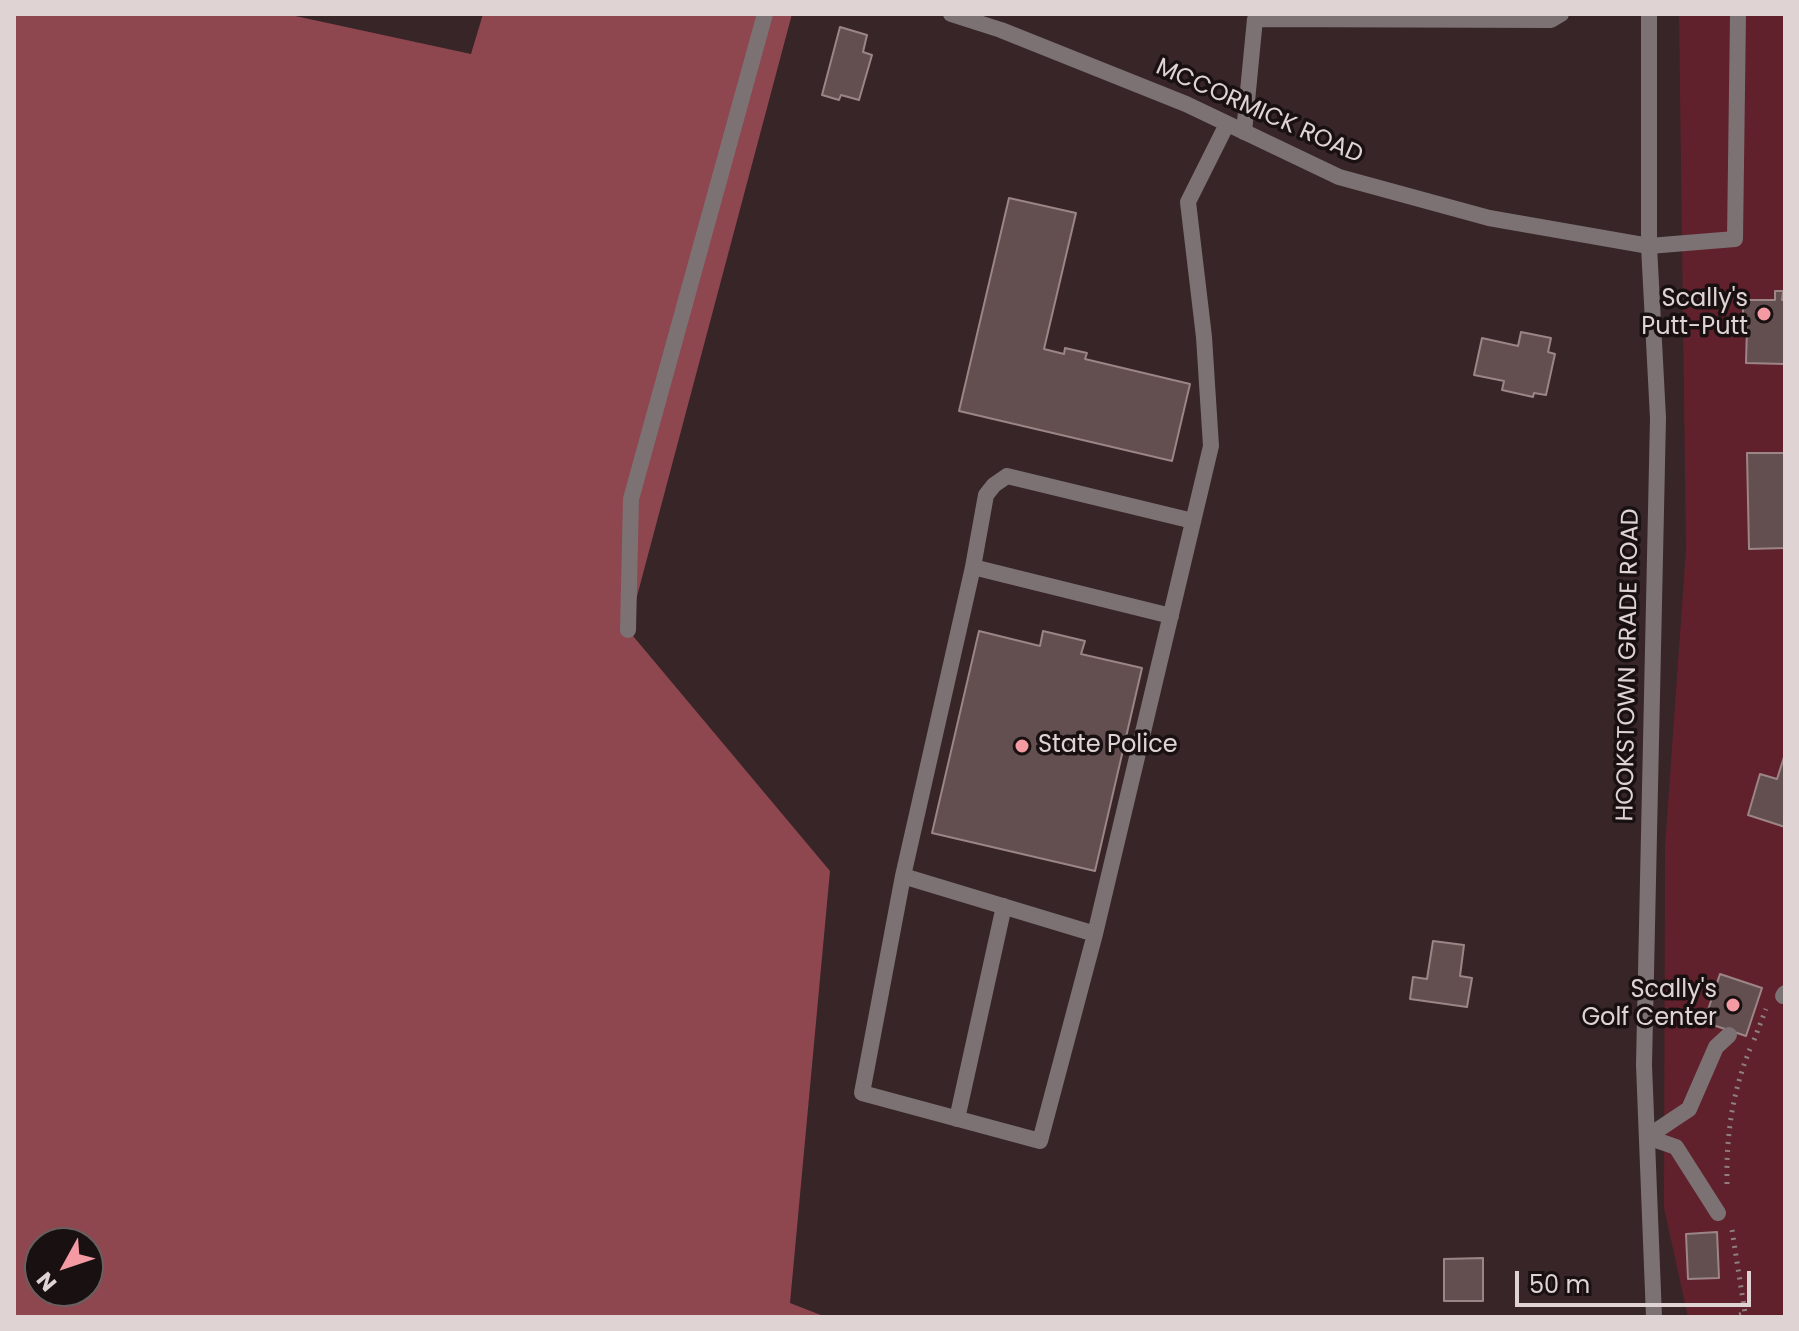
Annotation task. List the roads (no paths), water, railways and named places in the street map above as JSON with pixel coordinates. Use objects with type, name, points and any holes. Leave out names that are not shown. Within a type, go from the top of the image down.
[{"type":"street","points":[[628,630],[631,499],[765,14]]},
{"type":"street","name":"MCCORMICK ROAD","points":[[951,14],[1001,30],[1186,104],[1339,177],[1489,218],[1649,246],[1735,239],[1738,14]]},
{"type":"street","points":[[1244,132],[1255,16],[1551,20],[1561,14]]},
{"type":"street","name":"HOOKSTOWN GRADE ROAD","points":[[1649,14],[1649,246],[1658,418],[1644,1049],[1654,1317]]},
{"type":"street","points":[[1193,521],[1007,476],[986,495],[973,567],[903,876],[862,1093],[1040,1141],[1095,934],[1211,446],[1204,337],[1188,202],[1227,124]]},
{"type":"street","points":[[973,567],[1171,616]]},
{"type":"street","points":[[903,876],[1095,934]]},
{"type":"street","points":[[957,1119],[1004,906]]},
{"type":"street","points":[[1647,1137],[1689,1109],[1716,1047],[1729,1035]]},
{"type":"street","points":[[1647,1137],[1676,1147],[1724,1215]]},
{"type":"place","name":"Scally's Putt-Putt","points":[[1764,314]]},
{"type":"place","name":"State Police","points":[[1022,746]]},
{"type":"place","name":"Scally's Golf Center","points":[[1733,1005]]}]
